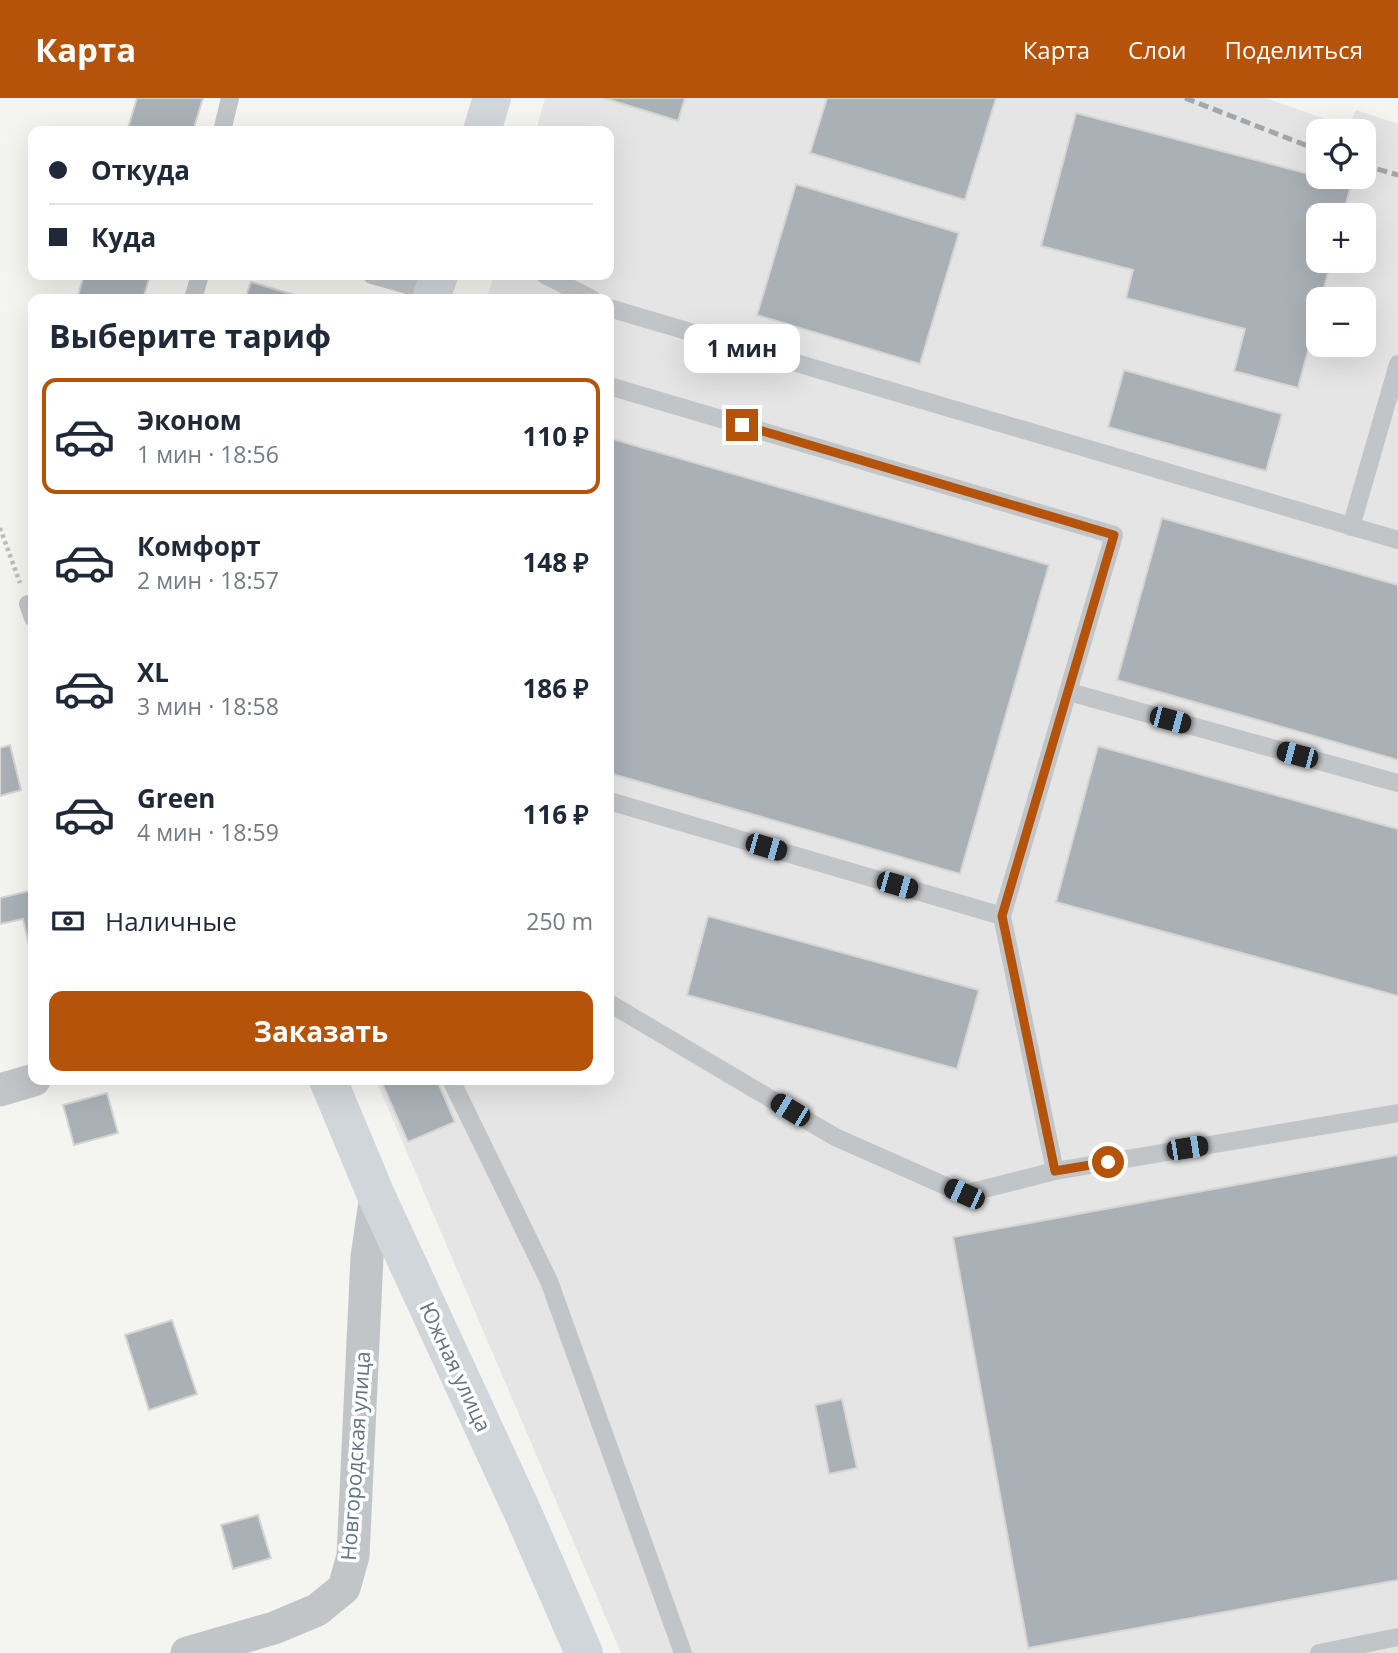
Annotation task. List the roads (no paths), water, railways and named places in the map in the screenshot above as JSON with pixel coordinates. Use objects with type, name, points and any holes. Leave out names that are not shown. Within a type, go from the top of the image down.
[{"type":"street","points":[[484,126],[492,98]]},
{"type":"street","points":[[0,1090],[28,1082]]},
{"type":"street","name":"Южная улица","points":[[330,1085],[376,1195],[523,1513],[584,1653]]},
{"type":"street","name":"Новгородская улица","points":[[187,1653],[279,1640],[344,1588],[353,1556],[366,1257],[376,1195]]},
{"type":"lane","points":[[223,126],[230,98]]},
{"type":"lane","points":[[394,280],[435,289]]},
{"type":"lane","points":[[555,280],[582,294]]},
{"type":"lane","points":[[614,309],[1398,540]]},
{"type":"lane","points":[[1351,527],[1398,364]]},
{"type":"lane","points":[[614,387],[1114,535],[1002,916],[1055,1171]]},
{"type":"lane","points":[[1069,692],[1398,783]]},
{"type":"lane","points":[[614,802],[1002,916]]},
{"type":"lane","points":[[614,1006],[835,1137],[964,1194],[1055,1171],[1398,1113]]},
{"type":"lane","points":[[453,1085],[548,1281],[683,1653]]},
{"type":"lane","points":[[1319,1653],[1398,1637]]},
{"type":"railway","points":[[1185,98],[1306,145]]},
{"type":"railway","points":[[1376,169],[1398,175]]}]
